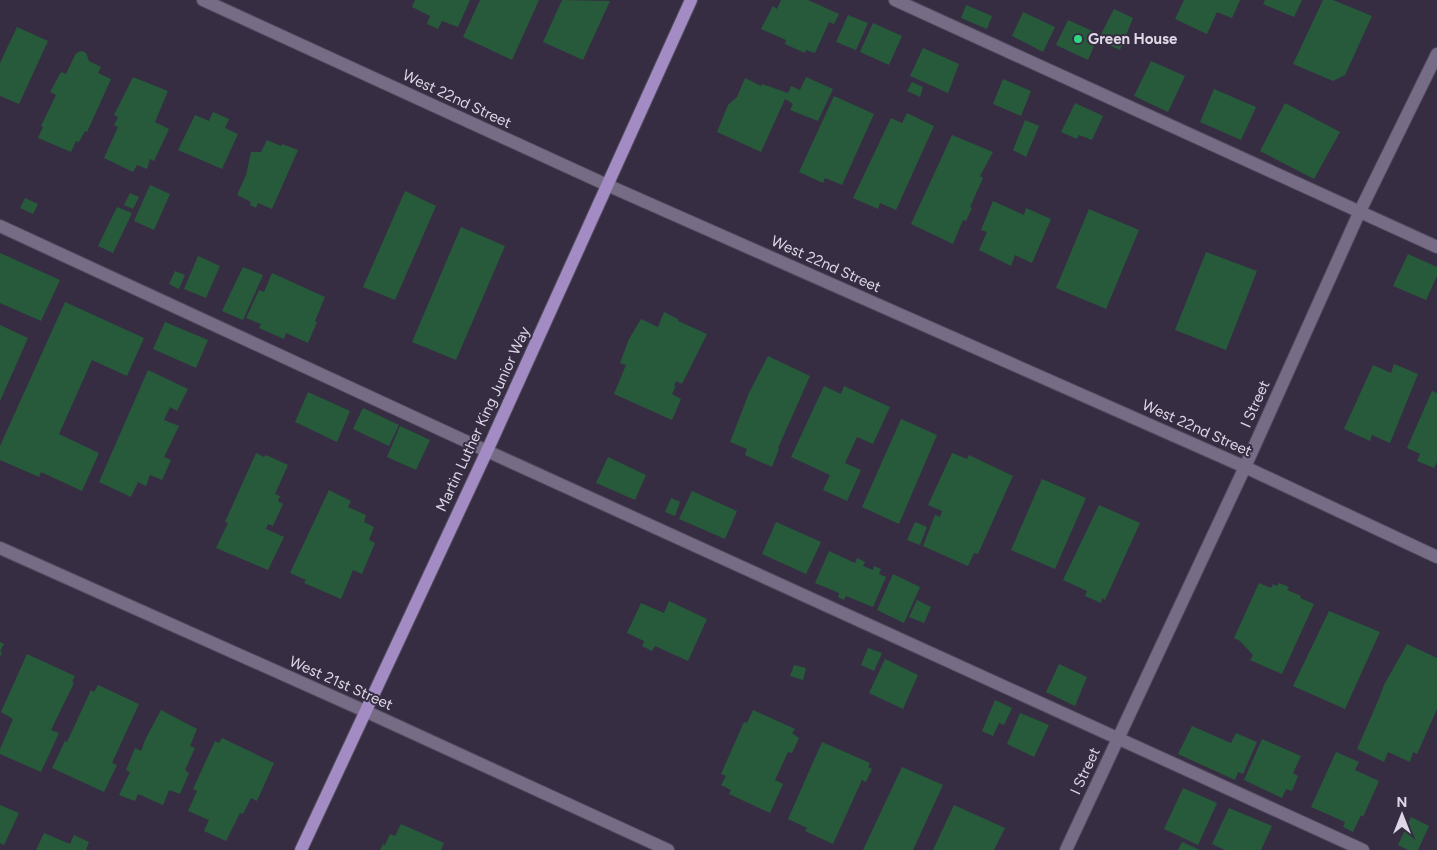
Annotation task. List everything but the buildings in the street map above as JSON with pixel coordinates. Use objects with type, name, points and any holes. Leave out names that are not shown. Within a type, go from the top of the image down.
[{"type":"main road","name":"Martin Luther King Junior Way","points":[[301,850],[487,451],[691,0]]},
{"type":"street","name":"West 22nd Street","points":[[203,0],[607,185],[1245,467],[1437,557]]},
{"type":"street","points":[[895,0],[1437,247]]},
{"type":"street","name":"I Street","points":[[1066,850],[1245,467],[1360,211],[1437,54]]},
{"type":"street","points":[[0,226],[487,451],[1363,850]]},
{"type":"street","name":"West 21st Street","points":[[0,548],[365,711],[668,850]]},
{"type":"place","name":"Green House","points":[[1078,39]]}]
